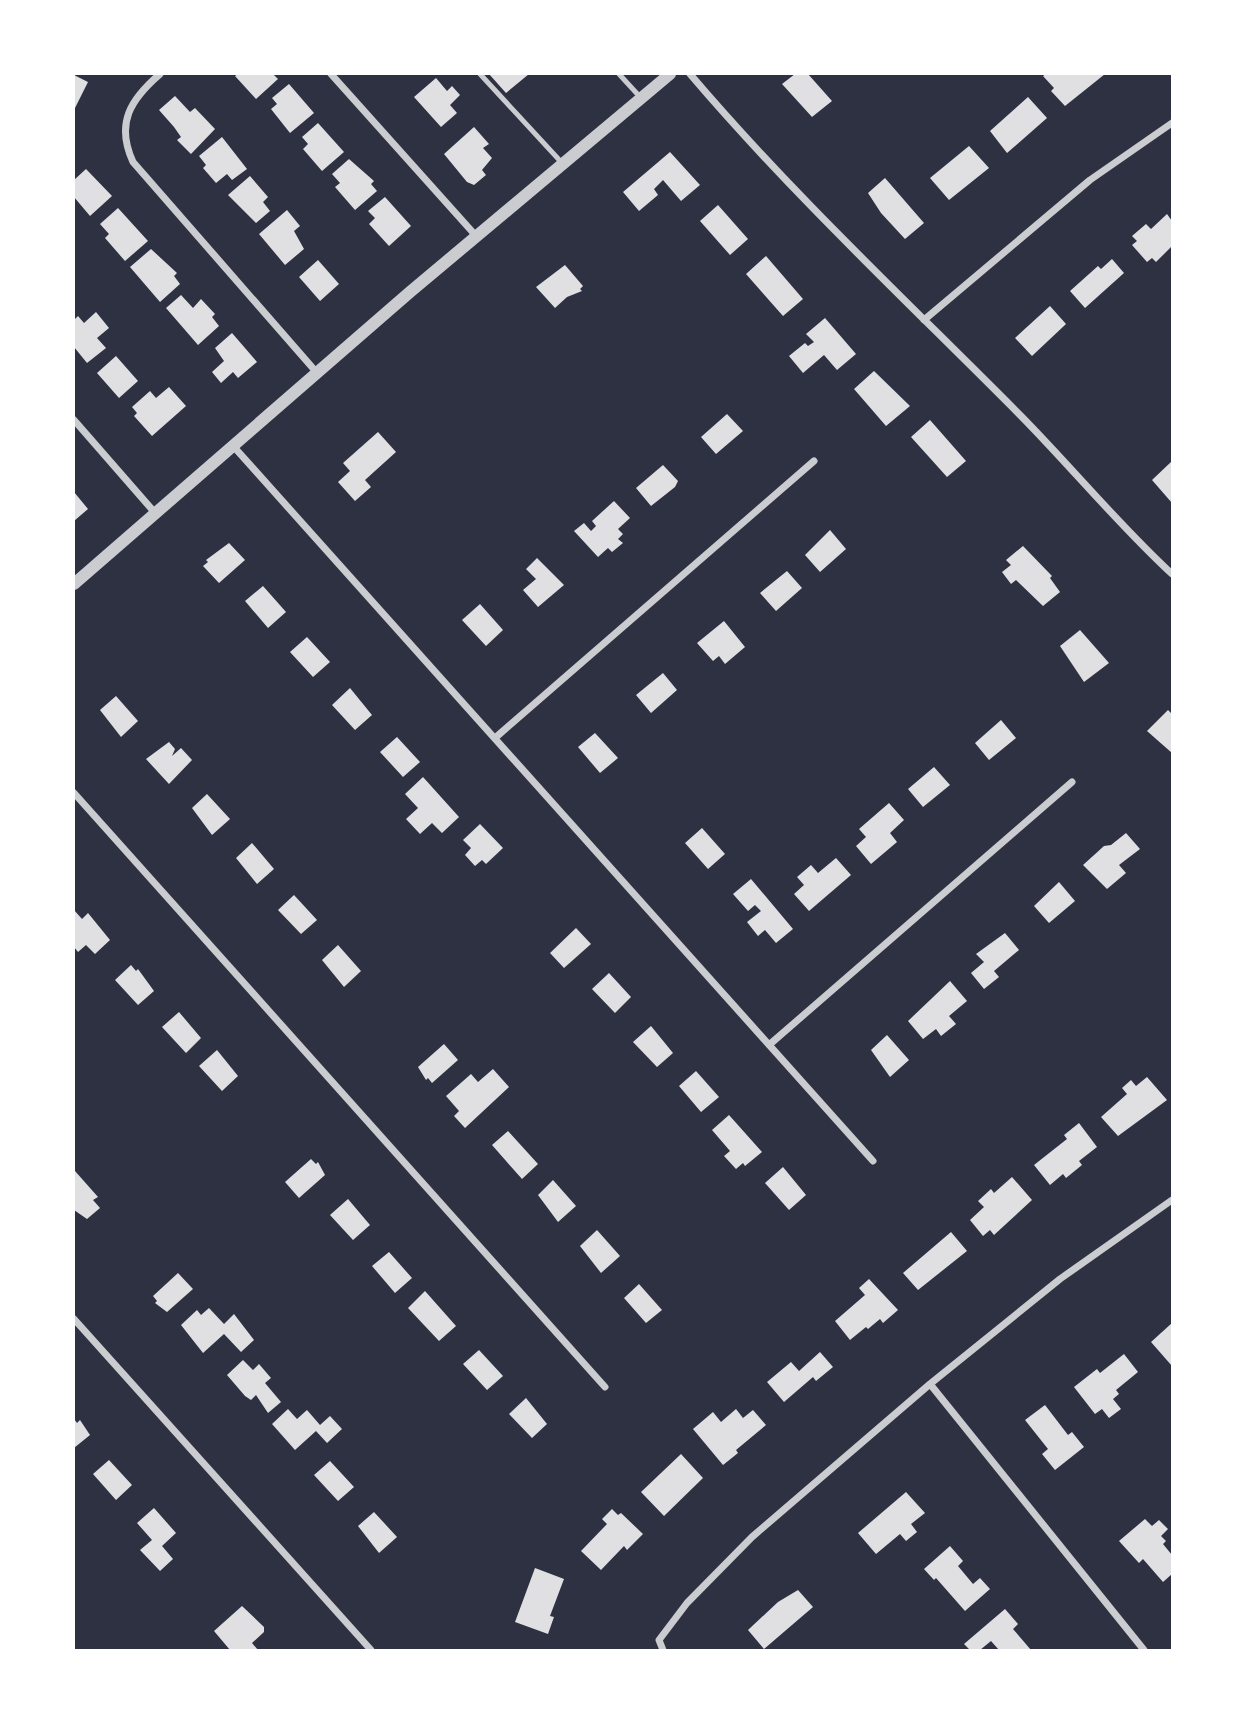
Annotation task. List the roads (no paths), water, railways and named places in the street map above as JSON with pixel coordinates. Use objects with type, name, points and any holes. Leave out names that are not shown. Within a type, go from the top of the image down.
[{"type":"street","points":[[160,74],[133,100],[125,127],[128,153],[137,169],[318,374]]},
{"type":"street","points":[[331,74],[477,237]]},
{"type":"street","points":[[74,584],[670,74]]},
{"type":"street","points":[[690,74],[771,166],[1025,420],[1108,512],[1172,574]]},
{"type":"street","points":[[924,320],[1090,180],[1172,123]]},
{"type":"street","points":[[74,419],[156,514]]},
{"type":"street","points":[[234,447],[873,1161]]},
{"type":"street","points":[[495,738],[814,461]]},
{"type":"street","points":[[769,1045],[1072,782]]},
{"type":"street","points":[[74,793],[605,1387]]},
{"type":"street","points":[[663,1650],[659,1640],[687,1603],[752,1537],[930,1384],[1060,1279],[1172,1200]]},
{"type":"street","points":[[74,1319],[371,1650]]},
{"type":"street","points":[[930,1384],[1144,1650]]},
{"type":"lane","points":[[480,74],[564,165]]},
{"type":"lane","points":[[618,74],[641,98]]}]
